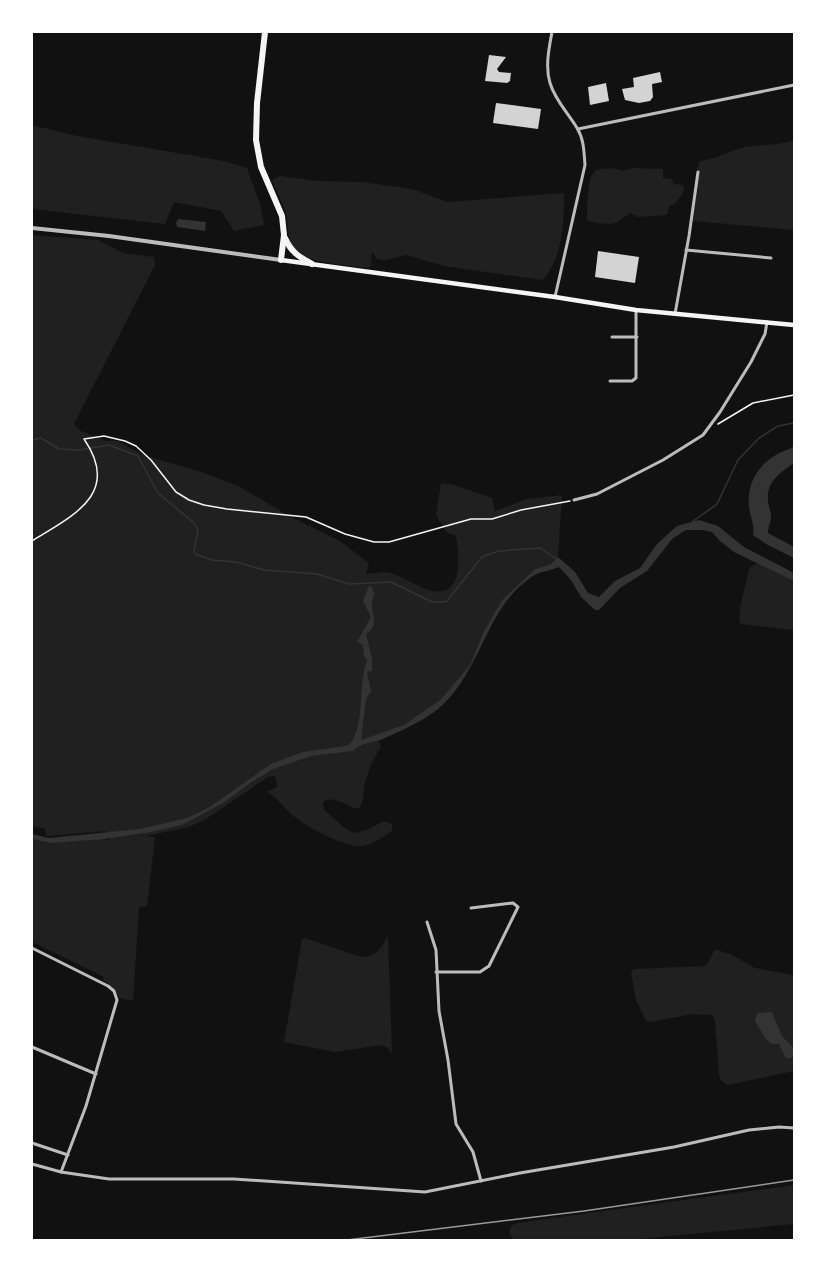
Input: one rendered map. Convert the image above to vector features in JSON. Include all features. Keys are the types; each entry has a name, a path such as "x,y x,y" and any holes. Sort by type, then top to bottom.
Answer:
{"highway":[{"path":"265,32 257,103 256,140 261,167 282,216 284,235 281,260"},
{"path":"284,235 289,248 312,264"}],"main road":[{"path":"281,260 636,310 795,325"}],"street":[{"path":"552,32 548,69 550,83 556,98 578,129 583,145 585,165 555,297"},
{"path":"578,129 795,85"},
{"path":"675,314 698,172"},
{"path":"32,228 281,260"},
{"path":"686,250 771,258"},
{"path":"609,381 632,381 636,378 636,310"},
{"path":"574,500 597,494 663,460 703,435 751,362 765,334 768,322"},
{"path":"612,337 636,337"},
{"path":"436,972 480,972 489,966 518,907 513,903 471,908"},
{"path":"427,922 436,950 439,1011 456,1124 473,1152 481,1181"},
{"path":"32,948 108,986 114,992 117,1000 96,1074 61,1172"},
{"path":"32,1047 96,1074"},
{"path":"32,1164 61,1172 122,1180 234,1179 425,1192 674,1147 749,1130 795,1128"},
{"path":"32,1143 68,1155"}],"path":[{"path":"713,426 753,403 795,395"},
{"path":"32,541 81,509 91,498 96,489 99,472 89,445 84,439 104,436 136,446 151,460 176,492 189,500 227,509 306,517 345,534 374,542 389,542 471,519 492,519 521,510 574,500"}],"shaded area":[{"path":"32,125 77,136 224,161 247,168 260,204 264,225 234,231 221,211 174,202 165,224 32,209"},
{"path":"794,140 794,230 693,221 696,196 695,177 700,161 746,147"},
{"path":"615,168 622,171 634,168 663,169 663,178 672,179 674,184 683,185 684,191 675,204 669,206 667,215 638,217 630,213 610,224 587,220 588,194 592,174 597,170"},
{"path":"280,176 391,186 415,190 447,202 564,193 561,239 555,260 543,280 443,266 407,255 385,260 377,259 372,252 371,266 368,268 339,265 307,257 293,247 288,234 285,210 272,180"},
{"path":"178,219 206,222 205,231 177,227"},
{"path":"32,235 98,240 123,253 154,257 155,265 74,424 81,431 106,441 118,441 143,455 201,472 238,486 291,517 340,541 369,563 366,574 390,573 433,591 443,591 455,581 458,563 456,536 446,532 436,515 441,483 492,498 495,511 527,499 562,495 558,557 551,564 535,569 502,600 484,631 470,665 440,700 408,723 377,736 381,747 368,774 360,807 356,809 335,800 323,802 324,810 354,833 367,830 384,821 392,824 392,831 371,844 363,846 346,844 325,835 297,819 267,792 277,787 275,776 268,777 206,819 189,827 146,836 155,837 147,906 139,907 133,1001 119,998 116,990 103,980 104,977 32,942 32,839 50,843 96,838 110,840 106,831 46,836 45,829 32,826"},
{"path":"794,444 794,463 780,474 769,488 768,500 771,517 768,533 794,547 794,558 753,535 749,496 754,477 759,469 773,456 792,448"},
{"path":"699,520 718,526 744,547 794,573 794,581 734,552 712,532 702,530 686,530 672,539 647,571 620,588 599,610 595,610 581,597 571,580 559,567 539,573 517,589 504,605 465,677 453,694 438,709 413,725 360,746 353,751 311,756 273,769 223,803 182,825 104,839 50,843 32,839 32,834 49,838 140,829 187,818 208,808 271,764 303,752 346,746 351,743 358,724 362,681 367,661 363,645 357,642 371,617 363,601 369,586 373,587 372,590 375,593 372,604 373,626 366,634 372,659 372,671 367,672 371,691 366,699 361,740 404,725 440,700 470,665 484,631 502,600 535,569 551,564 558,557 575,572 588,593 599,597 615,581 640,568 657,544 677,526"},
{"path":"758,563 794,581 794,630 740,624 741,604 749,568"},
{"path":"388,935 392,1054 382,1045 335,1052 284,1042 302,939 305,938 361,957 378,951"},
{"path":"715,949 732,955 755,968 794,975 794,1048 782,1036 772,1012 779,1044 792,1058 794,1054 794,1071 728,1085 722,1082 719,1075 713,1015 693,1014 646,1021 636,1000 631,972 634,969 706,966"},
{"path":"772,1012 782,1036 794,1048 792,1058 786,1058 779,1044 772,1044 766,1039 755,1021 757,1013"},
{"path":"794,1185 794,1224 630,1240 513,1240 509,1232 511,1226 517,1223"}],"building":[{"path":"489,55 506,57 497,69 499,72 511,73 510,81 507,83 485,81"},
{"path":"660,72 662,82 652,84 653,97 650,101 639,103 625,100 622,89 634,87 633,78"},
{"path":"606,83 609,101 590,105 588,87"},
{"path":"496,103 541,109 538,129 493,123"},
{"path":"598,251 639,257 635,283 595,277"}],"waterway":[{"path":"692,522 717,504 738,460 759,438 778,426 794,423"},
{"path":"32,440 41,438 59,449 79,450 109,445 138,456 158,493 194,523 198,530 195,554 212,560 236,562 264,570 317,574 349,584 391,582 432,602 446,602 482,557 499,551 541,548 556,559"}],"railway":[{"path":"347,1240 584,1211 794,1180"}]}
